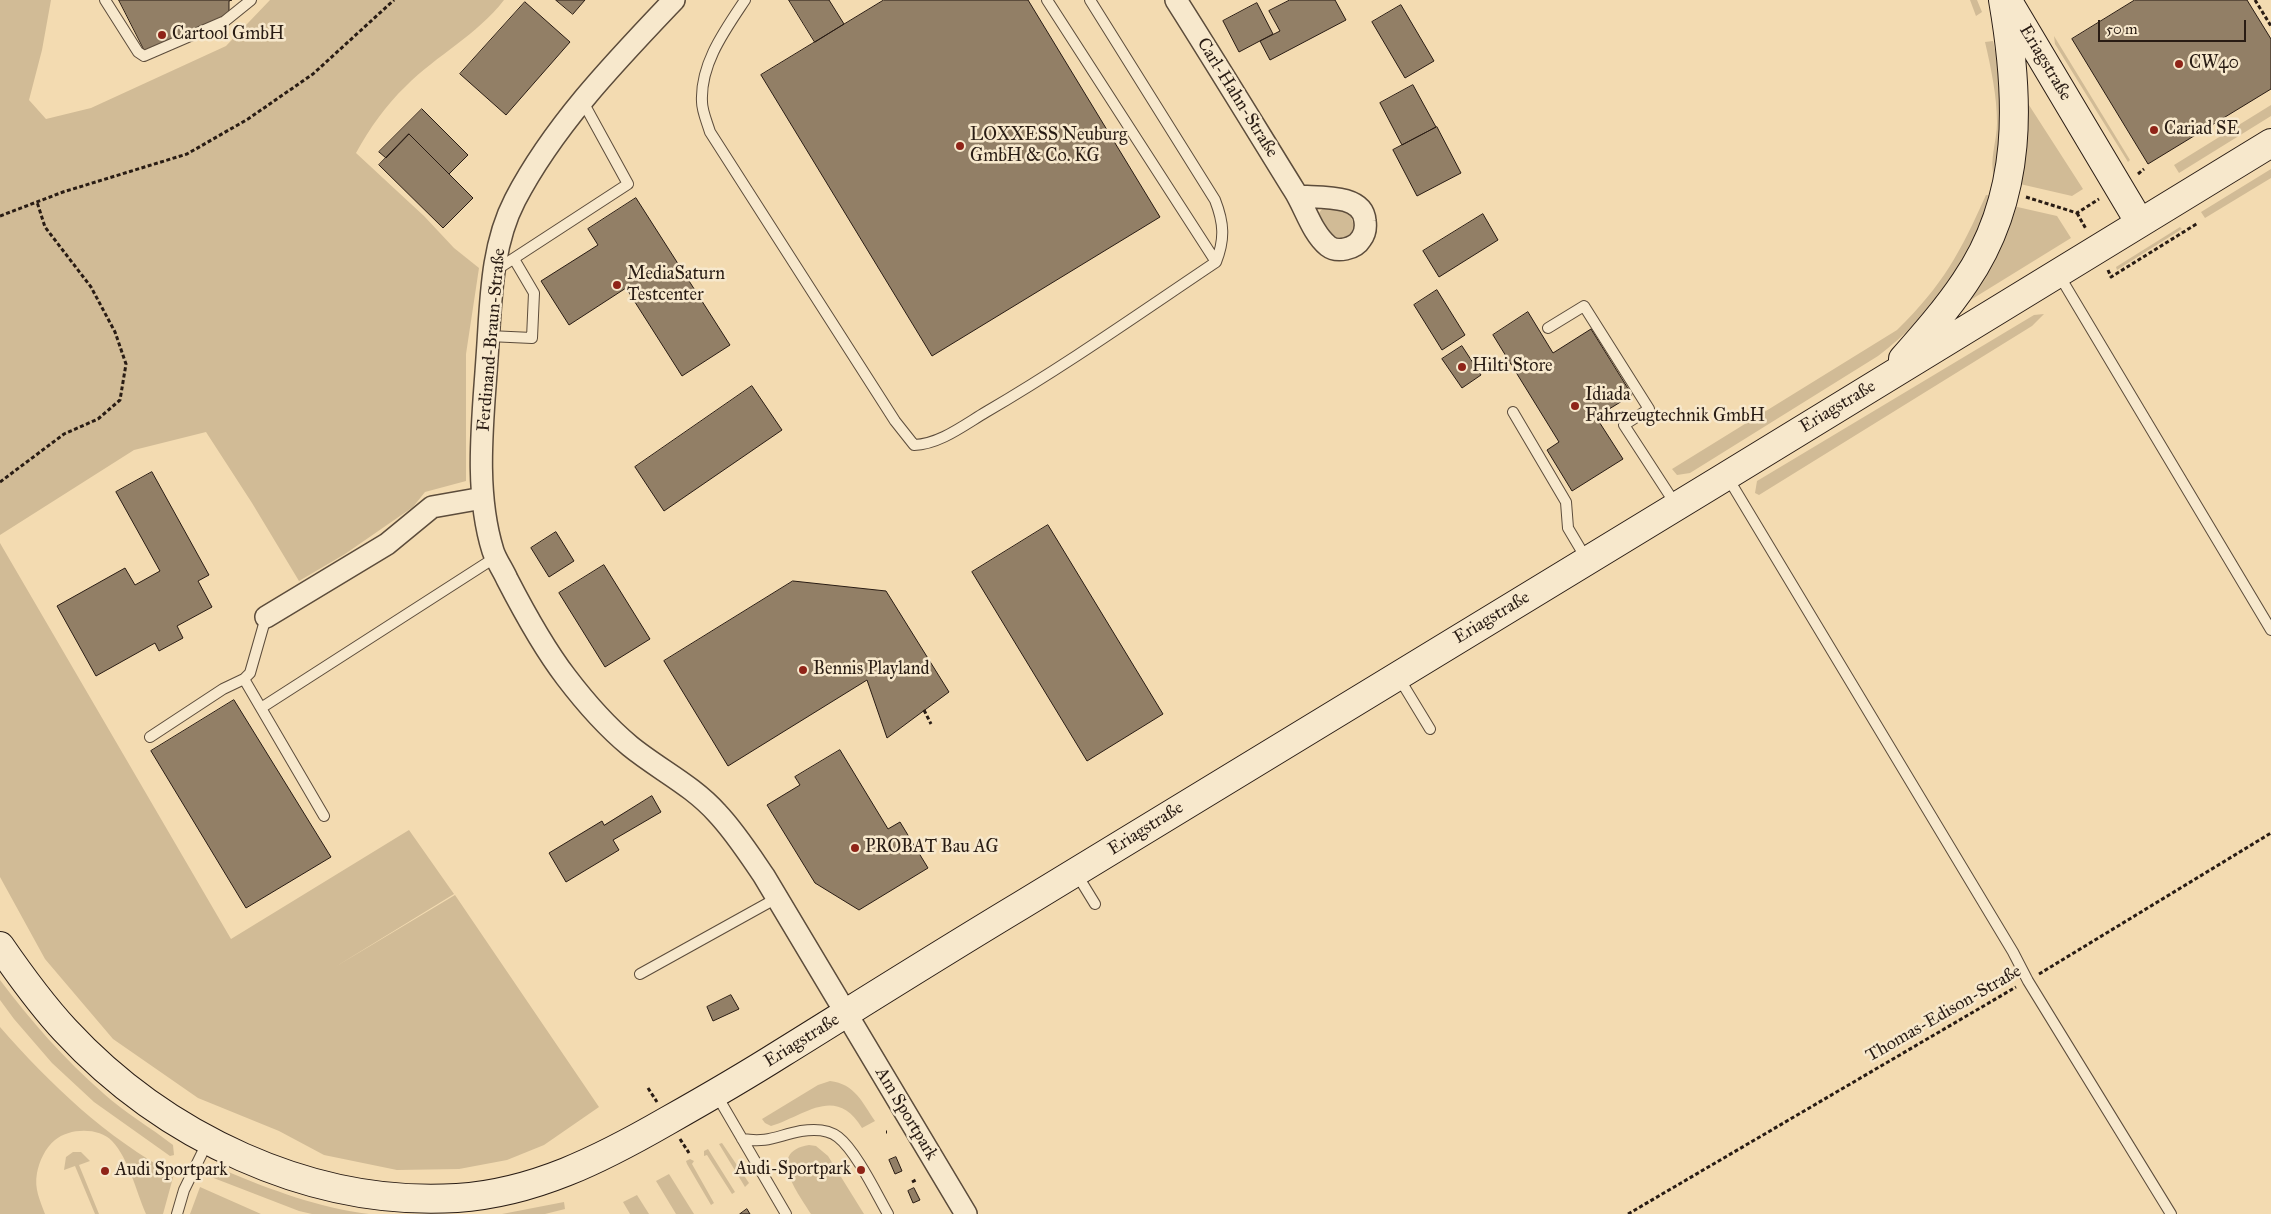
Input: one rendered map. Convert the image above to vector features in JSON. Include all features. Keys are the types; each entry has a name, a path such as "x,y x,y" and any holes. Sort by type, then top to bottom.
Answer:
{"street":[{"name":"Ferdinand-Braun-Straße","path":"674,0 583,102 541,153 514,202 499,242 494,272 484,409 483,498 496,557 527,616 564,674 589,706 630,746 680,780 716,812 739,839 777,898 846,1014"},
{"name":"Carl-Hahn-Straße","path":"1176,0 1298,196"},
{"path":"1885,378 1925,334 1966,282 1996,222 2006,191 2014,143 2016,101 2003,0"},
{"name":"Eriagstraße","path":"0,946 33,992 63,1028 93,1058 134,1093 209,1140 257,1163 313,1182 417,1202 460,1198 510,1190 544,1181 593,1162 716,1094 1726,474 2140,223 2008,0"},
{"path":"2140,223 2271,143"},
{"path":"266,617 387,544 432,506 483,498"},
{"name":"Am Sportpark","path":"846,1014 966,1214"}],"lane":[{"path":"104,0 138,52 144,56 225,21 251,0"},
{"path":"744,0 723,33 706,70 702,102 710,132 895,421 914,445 926,444 945,435 1046,377 1216,262 1222,247 1222,218 1215,200 1090,0"},
{"path":"1047,0 1216,262"},
{"path":"494,272 628,184 583,102"},
{"path":"489,336 532,338 534,293 514,259"},
{"path":"2058,274 2271,630"},
{"path":"1548,328 1584,306 1650,410 1624,425 1676,505"},
{"path":"1513,412 1566,502 1568,528 1587,560"},
{"path":"1726,474 2028,980 2171,1214"},
{"path":"261,708 496,557"},
{"path":"150,736 250,674 266,617"},
{"path":"1398,675 1430,729"},
{"path":"244,678 324,816"},
{"path":"1076,872 1095,904"},
{"path":"640,974 777,898"},
{"path":"716,1094 786,1214"},
{"path":"742,1139 770,1141 814,1130 825,1130 838,1136 848,1147 888,1214"},
{"path":"177,1214 184,1190 209,1140"}],"path":[{"path":"0,216 37,202 187,154 248,119 313,74 394,0"},
{"path":"2255,0 2271,26"},
{"path":"2006,191 2077,213 2144,169"},
{"path":"0,482 64,434 98,419 120,400 126,364 115,332 91,287 45,227 37,202"},
{"path":"2111,277 2198,223"},
{"path":"924,710 932,724"},
{"name":"Thomas-Edison-Straße","path":"1628,1214 2028,980 2271,833"}],"shaded area":[{"path":"0,0 51,0 42,50 29,100 46,119 91,108 226,46 270,0 504,0 482,24 418,75 391,101 356,153 424,216 454,248 479,268 466,354 466,481 425,492 413,507 345,554 299,581 206,432 134,450 0,535"},
{"path":"1970,0 1977,0 1982,12 1976,16"},
{"path":"2054,36 2130,160 2128,162 2055,44"},
{"path":"1993,41 2004,92 1997,177 1994,177 1992,164 1997,130 1996,103 1985,42"},
{"path":"2027,102 2083,189 2072,196 2020,184 2027,140"},
{"path":"2271,105 2271,116 2179,173 2174,165"},
{"path":"2271,169 2271,178 2205,218 2201,212"},
{"path":"1986,195 1994,196 1985,220 1962,264 1933,304 1898,340 1878,356 1690,473 1677,475 1672,469 1897,330 1939,283 1959,251"},
{"path":"2013,206 2057,216 2071,238 1964,304"},
{"path":"1322,209 1339,209 1350,214 1354,226 1351,234 1340,239 1331,235 1319,213"},
{"path":"2180,227 2182,229 2117,270 2116,267"},
{"path":"2044,314 2032,326 1759,495 1755,493 1757,481 2034,315"},
{"path":"0,543 231,939 409,830 454,894 335,967 455,895 599,1107 544,1145 507,1160 459,1169 397,1170 324,1155 279,1131 198,1098 113,1039 45,959 0,877"},
{"path":"0,980 61,1053 111,1100 173,1145 174,1155 170,1156 94,1102 52,1063 0,1000"},
{"path":"0,1027 59,1089 102,1127 149,1160 174,1174 163,1214 146,1214 128,1166 112,1141 100,1133 76,1131 55,1140 43,1155 38,1169 36,1184 45,1214 0,1214"},
{"path":"830,1081 839,1083 852,1090 875,1121 862,1128 852,1115 841,1108 830,1105 807,1111 771,1126 762,1119 818,1085"},
{"path":"722,1143 749,1183 745,1187 719,1144"},
{"path":"809,1145 816,1146 828,1156 864,1214 811,1214 793,1185 787,1165 789,1156 796,1149"},
{"path":"708,1149 735,1192 732,1194 707,1155 704,1156 704,1151"},
{"path":"73,1152 81,1152 90,1161 79,1165 99,1214 95,1214 75,1166 64,1170 66,1157"},
{"path":"690,1159 694,1161 692,1164 714,1203 711,1205 687,1164 686,1161"},
{"path":"226,1171 296,1197 332,1207 369,1214 312,1214 299,1211 211,1177 212,1174"},
{"path":"669,1174 694,1214 676,1214 656,1181"},
{"path":"200,1187 261,1214 190,1214"},
{"path":"637,1195 649,1214 630,1214 623,1202"},
{"path":"564,1202 565,1209 545,1214 502,1214"}],"building":[{"name":"Cartool GmbH","path":"119,0 232,0 229,1 229,16 146,53"},
{"path":"556,0 585,0 573,14"},
{"path":"789,0 829,0 844,24 815,42"},
{"name":"LOXXESS Neuburg GmbH & Co. KG","path":"884,0 1028,0 1160,217 932,356 761,75"},
{"path":"1290,0 1335,0 1346,20 1270,60 1260,41 1280,31 1269,11"},
{"name":"CW40","path":"2135,0 2247,0 2271,39 2271,89 2148,164 2072,39"},
{"path":"525,2 570,42 506,115 460,74"},
{"path":"1257,3 1273,34 1239,52 1223,21"},
{"path":"1401,5 1434,61 1405,78 1372,22"},
{"path":"1413,85 1436,127 1402,145 1380,103"},
{"path":"422,109 468,155 449,174 409,134 386,158 379,152"},
{"path":"1437,127 1461,173 1417,196 1393,150"},
{"path":"409,134 473,198 443,228 379,165"},
{"name":"MediaSaturn Testcenter","path":"636,198 730,345 682,376 626,288 569,325 541,281 598,245 588,229"},
{"path":"1483,214 1498,240 1439,277 1423,251"},
{"path":"1437,290 1465,335 1442,350 1414,305"},
{"name":"Idiada Fahrzeugtechnik GmbH","path":"1528,312 1553,353 1591,329 1632,395 1596,417 1623,459 1572,491 1547,450 1559,442 1493,335"},
{"name":"Hilti Store","path":"1462,346 1481,375 1462,388 1442,359"},
{"path":"752,386 782,430 664,511 635,467"},
{"path":"152,472 209,575 198,581 212,607 177,626 183,638 159,651 155,643 96,676 57,606 125,568 135,585 160,571 116,492"},
{"path":"1048,525 1163,714 1087,761 972,572"},
{"path":"556,532 574,561 549,577 531,548"},
{"path":"604,565 650,639 605,667 559,593"},
{"name":"Bennis Playland","path":"793,581 886,591 949,692 887,738 867,680 728,766 664,661"},
{"path":"234,700 331,857 246,908 151,751"},
{"name":"PROBAT Bau AG","path":"840,750 888,829 900,822 928,868 859,910 815,883 767,805 800,785 795,777"},
{"path":"652,796 661,812 613,840 619,850 566,882 549,853 602,821 604,825"},
{"path":"731,995 739,1009 713,1021 707,1007"},
{"path":"896,1157 902,1171 895,1174 889,1160"},
{"path":"914,1188 920,1200 913,1203 908,1191"},
{"path":"747,1209 750,1214 740,1214"}],"place":[{"name":"Cartool GmbH","path":"162,35"},
{"name":"CW40","path":"2179,64"},
{"name":"Cariad SE","path":"2154,130"},
{"name":"LOXXESS Neuburg GmbH & Co. KG","path":"960,146"},
{"name":"MediaSaturn Testcenter","path":"617,285"},
{"name":"Hilti Store","path":"1462,367"},
{"name":"Idiada Fahrzeugtechnik GmbH","path":"1575,406"},
{"name":"Bennis Playland","path":"803,670"},
{"name":"PROBAT Bau AG","path":"855,848"},
{"name":"Audi-Sportpark","path":"861,1170"},
{"name":"Audi Sportpark","path":"105,1171"}]}
